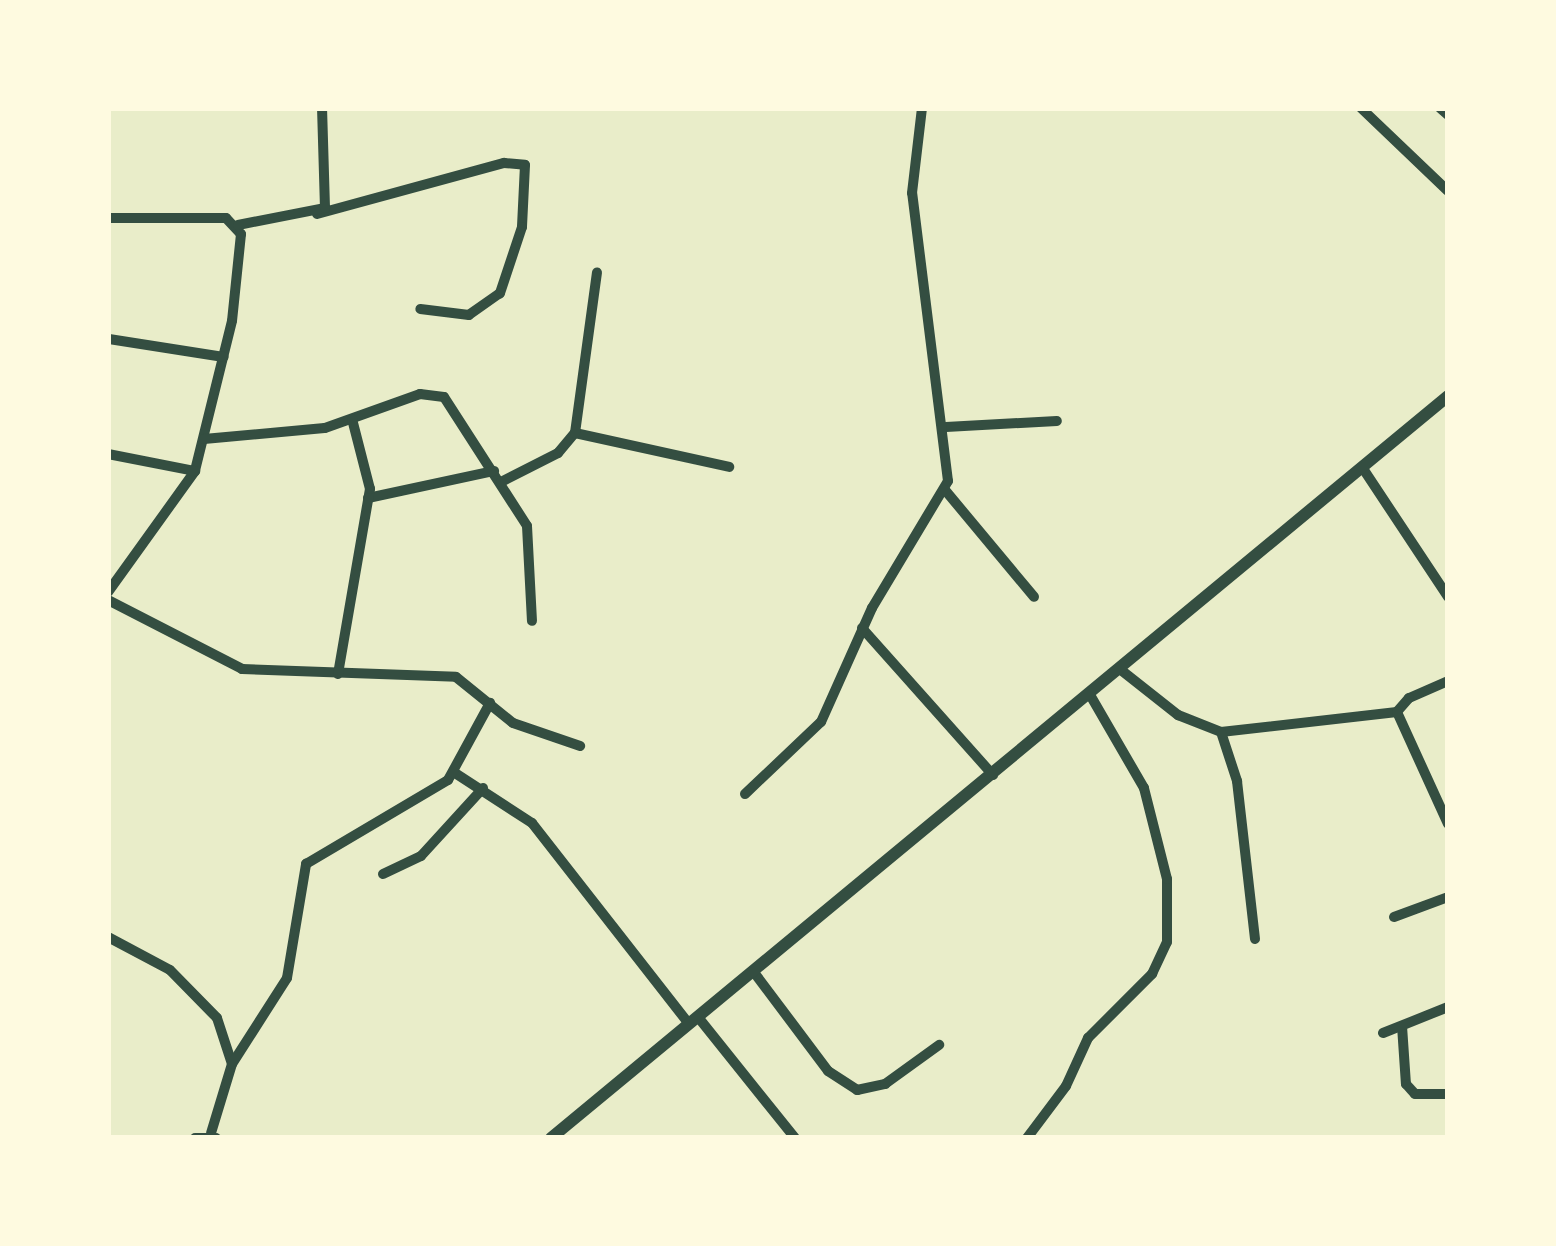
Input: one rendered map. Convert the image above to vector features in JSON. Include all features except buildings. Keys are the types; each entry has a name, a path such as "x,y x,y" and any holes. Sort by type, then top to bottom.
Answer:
{"street":[{"path":"317,214 328,199 322,108"},
{"path":"746,794 821,722 862,628 945,490 946,427 912,193 922,108"},
{"path":"1361,108 1448,191"},
{"path":"1440,108 1448,115"},
{"path":"108,218 226,218 238,225 317,214 504,163 525,165 522,227 500,293 469,315 420,309"},
{"path":"238,225 238,282 195,471 108,596 242,669 456,677 522,728 580,746"},
{"path":"368,498 498,477 558,453 575,433 597,273"},
{"path":"109,339 224,357"},
{"path":"204,440 325,428 434,393 453,407 530,535 532,621"},
{"path":"551,1138 1448,397"},
{"path":"338,674 368,498 352,418"},
{"path":"946,427 1057,422"},
{"path":"575,433 729,467"},
{"path":"108,454 195,471"},
{"path":"1362,467 1448,597"},
{"path":"945,490 1034,597"},
{"path":"862,628 993,775"},
{"path":"1120,670 1178,715 1221,732 1283,731 1397,712 1409,698 1448,681"},
{"path":"1027,1138 1066,1086 1088,1038 1152,974 1167,942 1167,879 1144,788 1090,695"},
{"path":"195,1138 214,1135 232,1064 287,978 302,877 312,855 454,773 490,703"},
{"path":"1397,712 1448,824"},
{"path":"1221,732 1237,781 1255,939"},
{"path":"454,773 532,824 795,1138"},
{"path":"383,874 421,856 483,788"},
{"path":"1394,917 1448,897"},
{"path":"108,937 185,984 217,1018 232,1064"},
{"path":"753,971 841,1084 872,1090 939,1045"},
{"path":"1383,1034 1448,1007"},
{"path":"1402,1026 1406,1084 1428,1097 1448,1094"}]}
